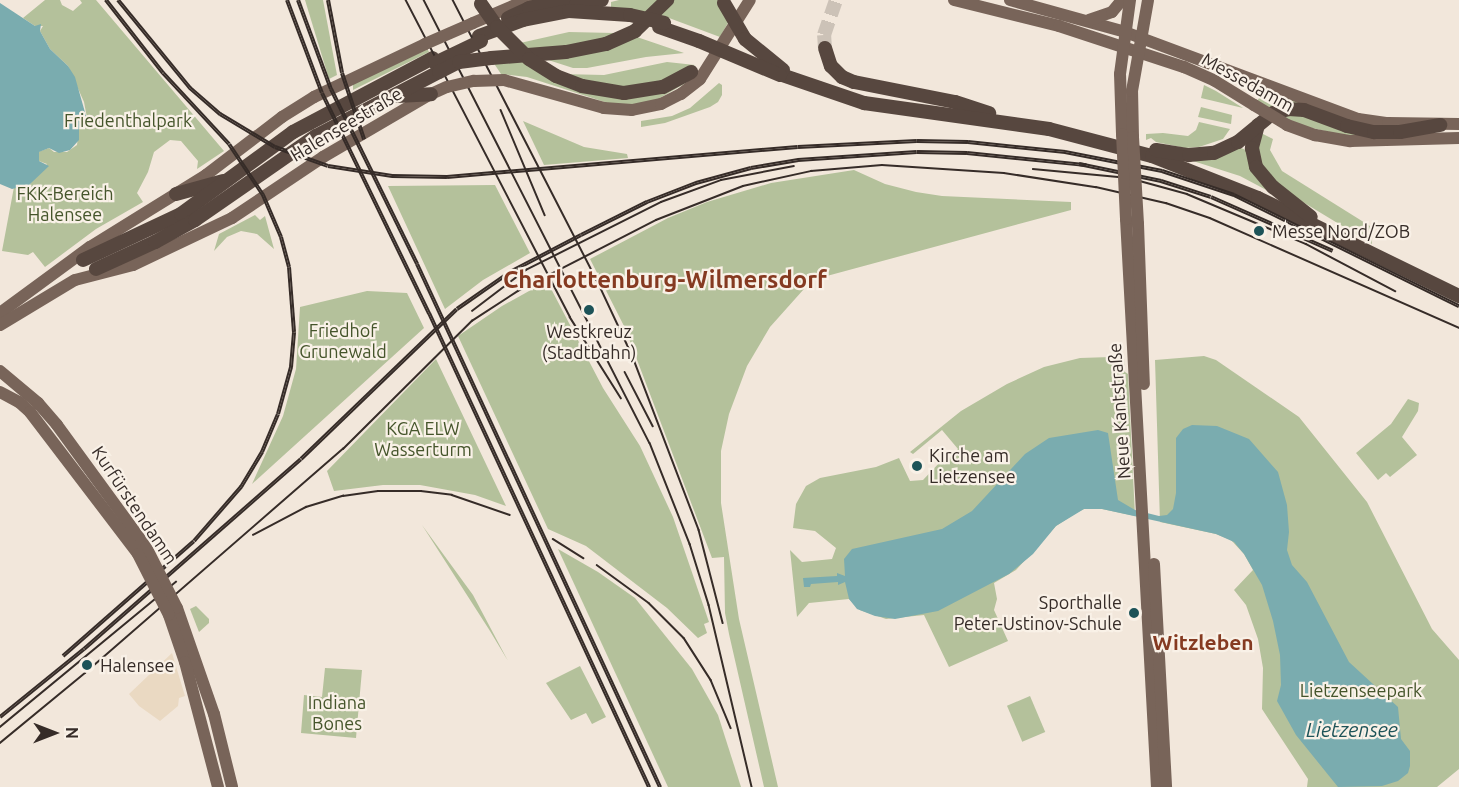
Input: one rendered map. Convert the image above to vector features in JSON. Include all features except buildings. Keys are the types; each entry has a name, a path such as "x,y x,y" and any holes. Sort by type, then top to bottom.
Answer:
{"highway":[{"path":"364,111 398,83 482,37 533,3 563,0"},
{"path":"533,3 602,0"},
{"path":"83,260 167,223 196,205 293,132 436,64 594,48 635,31 667,0"},
{"path":"480,2 497,27 529,59 556,76 597,89 630,92 663,87 691,72"},
{"path":"724,2 746,39 783,73 863,95 1062,126 1145,148 1189,155 1214,153 1238,142 1274,113 1296,109 1355,129 1400,132 1424,139"},
{"path":"482,37 524,20 569,11 628,17 662,25 864,103 1049,129 1152,156 1258,198 1459,296"},
{"path":"825,48 831,66 842,77 854,82 955,102 989,113"},
{"path":"96,269 155,242 195,220 277,161 392,96 436,64"},
{"path":"392,96 430,94"},
{"path":"1259,123 1252,148 1256,167 1273,188 1317,221"},
{"path":"1400,132 1440,125"},
{"path":"1145,148 1247,187 1459,289"},
{"path":"176,194 231,179"}],"main road":[{"name":"Halenseestraße","path":"0,325 75,280 133,265 226,221 323,157 430,94 447,87 474,81 504,80 538,87 592,106 632,110 661,104 681,94 700,79 750,0"},
{"name":"Messedamm","path":"954,0 1059,26 1195,71 1287,125 1338,140 1371,142 1459,138"},
{"name":"Messedamm","path":"1010,0 1089,20 1125,32 1358,119 1440,125 1459,124"},
{"path":"1089,20 1112,12 1122,0"},
{"name":"Neue Kantstraße","path":"1130,0 1120,75 1128,136 1148,518 1166,787"},
{"name":"Neue Kantstraße","path":"1128,136 1132,91 1148,0"},
{"name":"Halenseestraße","path":"0,313 90,247 176,194 314,97 473,23 533,3"},
{"name":"Halenseestraße","path":"691,72 717,53"},
{"name":"Kurfürstendamm","path":"0,371 38,403 57,425 142,550 173,612 214,714 232,787"},
{"name":"Kurfürstendamm","path":"0,392 11,396 30,412 142,550"},
{"name":"Neue Kantstraße","path":"1148,518 1157,787"},
{"name":"Kurfürstendamm","path":"173,612 218,787"}],"green space":[{"name":"Friedenthalpark","path":"45,0 60,0 62,5 73,11 82,3 80,0 96,0 224,151 197,169 198,161 181,141 170,140 154,152 148,172 137,193 143,202 96,229 45,267 33,252 28,255 2,251 14,187 29,185 47,164 39,161 38,152 49,148 54,152 67,152 77,145 79,128 88,123 84,102 68,66 50,49 40,31 43,26 35,26 23,18"},
{"path":"305,0 323,0 337,75 329,79"},
{"path":"663,0 652,13 611,7 611,2"},
{"path":"672,0 719,0 729,21 720,37 661,15"},
{"path":"569,32 614,33 608,42 531,51 520,43"},
{"path":"634,36 684,53 646,57 587,68 573,68 542,58"},
{"path":"427,48 429,52 353,90 353,82"},
{"path":"522,59 588,91 686,80 686,83 658,99 635,105 614,105 527,77 501,74 493,62"},
{"path":"667,62 695,65 676,78 617,89 561,74 604,75"},
{"path":"719,83 722,85 722,95 718,102 710,107 665,123 641,127 641,121 672,116 690,108"},
{"path":"1204,85 1216,91 1243,108 1201,98"},
{"path":"1265,90 1305,104 1284,103 1268,109 1257,101"},
{"path":"1201,107 1232,115 1231,124 1198,117"},
{"path":"1296,113 1371,136 1351,137 1303,126 1280,115"},
{"path":"523,121 584,147 627,154 628,158 544,165"},
{"path":"1199,122 1230,129 1223,139 1199,147 1185,148 1156,142 1151,138 1146,140 1146,134 1163,133 1188,136 1196,130"},
{"path":"1259,132 1273,139 1270,150 1282,171 1370,226 1372,244 1288,193 1267,176 1258,161"},
{"path":"1239,147 1248,151 1283,199 1240,176 1193,161"},
{"path":"854,170 885,184 916,192 942,196 1071,202 1071,210 812,280 770,327 747,366 729,414 721,451 721,503 739,619 778,787 764,787 725,613 724,557 712,558 625,328 590,259 668,218 707,202 771,183"},
{"path":"495,185 530,253 483,280 445,309 388,186"},
{"path":"255,215 260,220 265,216 274,249 257,234 241,231 227,237 214,251 219,234"},
{"path":"547,281 603,388 640,446 673,517 709,622 704,624 707,633 698,638 667,608 586,546 548,529 458,336 502,306"},
{"name":"Friedhof Grunewald","path":"367,291 407,293 424,328 252,484 283,416 296,369 300,307"},
{"name":"Lietzenseepark","path":"1204,356 1216,360 1299,417 1367,502 1432,629 1459,660 1459,769 1437,787 1307,787 1308,779 1262,709 1263,668 1258,639 1246,605 1234,590 1253,570 1244,554 1231,540 1216,534 1160,522 1155,360"},
{"path":"1080,358 1124,358 1125,372 1128,374 1135,516 1102,509 1084,509 1056,526 1016,570 994,583 997,599 994,610 1008,641 949,667 924,615 886,619 860,610 849,599 809,603 797,617 790,550 802,562 832,559 836,548 815,531 793,528 796,504 806,486 820,478 876,467 899,458 910,481 923,480 941,461 945,462 958,449 942,430 913,454 910,452 961,411 1007,384 1044,367"},
{"name":"KGA ELW Wasserturm","path":"436,359 506,506 475,495 420,485 383,485 334,491 327,471"},
{"path":"1408,399 1419,403 1418,411 1402,437 1417,455 1390,477 1386,473 1378,480 1356,453 1391,424"},
{"path":"422,525 473,595 508,661 490,631"},
{"path":"558,549 598,572 635,598 692,669 718,715 741,787 668,787"},
{"path":"196,606 209,619 209,623 199,632 190,609"},
{"path":"580,666 606,717 592,724 586,713 571,720 546,683"},
{"name":"Indiana Bones","path":"325,668 362,670 356,738 301,733 304,695 322,697"},
{"path":"1030,696 1045,732 1022,742 1007,706"}],"shaded area":[{"path":"172,653 185,696 179,698 178,706 160,721 139,706 129,694"}],"water":[{"path":"0,3 35,26 41,24 40,31 50,49 68,66 75,77 88,123 79,128 79,140 70,150 59,153 49,148 39,152 39,161 49,166 29,185 12,189 0,184"},
{"name":"Lietzensee","path":"1192,425 1217,426 1249,439 1278,472 1287,505 1289,532 1287,550 1292,565 1307,582 1349,662 1398,707 1401,739 1410,751 1410,766 1408,773 1398,781 1382,786 1338,787 1296,735 1277,701 1281,685 1280,655 1262,585 1244,554 1234,542 1216,534 1102,509 1084,509 1056,526 1033,554 1009,574 938,611 895,619 875,616 857,609 849,599 845,582 838,585 838,582 811,584 810,587 804,587 803,578 837,576 837,573 845,576 844,559 852,549 942,529 972,511 1025,454 1049,438 1098,430 1108,433 1118,500 1135,510 1159,516 1167,515 1173,509 1176,493 1176,438 1183,429"}],"tunnel":[{"path":"825,48 824,35 836,0"}],"tram line":[{"path":"406,0 570,317 621,398"},
{"path":"424,0 650,443 690,544 709,605 752,787"},
{"path":"453,0 597,280 633,357 699,530 723,623"},
{"path":"501,110 545,215"},
{"path":"0,743 85,673 343,449 472,321 518,291 656,220 743,186 811,171 882,165 1004,173 1096,187 1166,203 1210,218 1459,328"},
{"path":"472,311 526,270 661,202 721,180 794,166"},
{"path":"1033,169 1129,178 1187,194 1306,244 1395,291"},
{"path":"625,372 653,426"},
{"path":"253,535 306,507 343,496 378,491 421,491 452,495 510,515"},
{"path":"553,539 584,558"},
{"path":"597,565 649,603 684,638 711,680 731,728"},
{"path":"0,727 176,582"}],"railway":[{"path":"63,656 194,541 241,487 262,452 278,414 291,367 294,332 289,267 281,237 263,195 229,144 163,73 106,0"},
{"path":"118,0 190,88 220,114 275,147 328,166 392,176 447,177 798,147 917,141 968,142 1065,152 1162,171 1234,195 1459,306"},
{"path":"287,0 322,93 429,313 649,787"},
{"path":"298,0 331,89 417,264 660,787"},
{"path":"328,0 342,73 364,139"},
{"path":"0,717 84,649 301,459 457,309 510,272 581,235 647,202 696,183 751,168 798,160 917,152 967,153 1086,165"},
{"path":"1079,164 1161,181 1211,197 1333,251"}],"place":[{"name":"Messe Nord/ZOB","path":"1259,231"},
{"name":"Westkreuz (Stadtbahn)","path":"589,310"},
{"name":"Kirche am Lietzensee","path":"917,466"},
{"name":"Sporthalle Peter-Ustinov-Schule","path":"1134,613"},
{"name":"Halensee","path":"87,665"}],"district":[{"name":"Charlottenburg-Wilmersdorf","path":"665,280"},
{"name":"Witzleben","path":"1203,642"}],"park label":[{"name":"FKK-Bereich Halensee","path":"65,204"}]}
